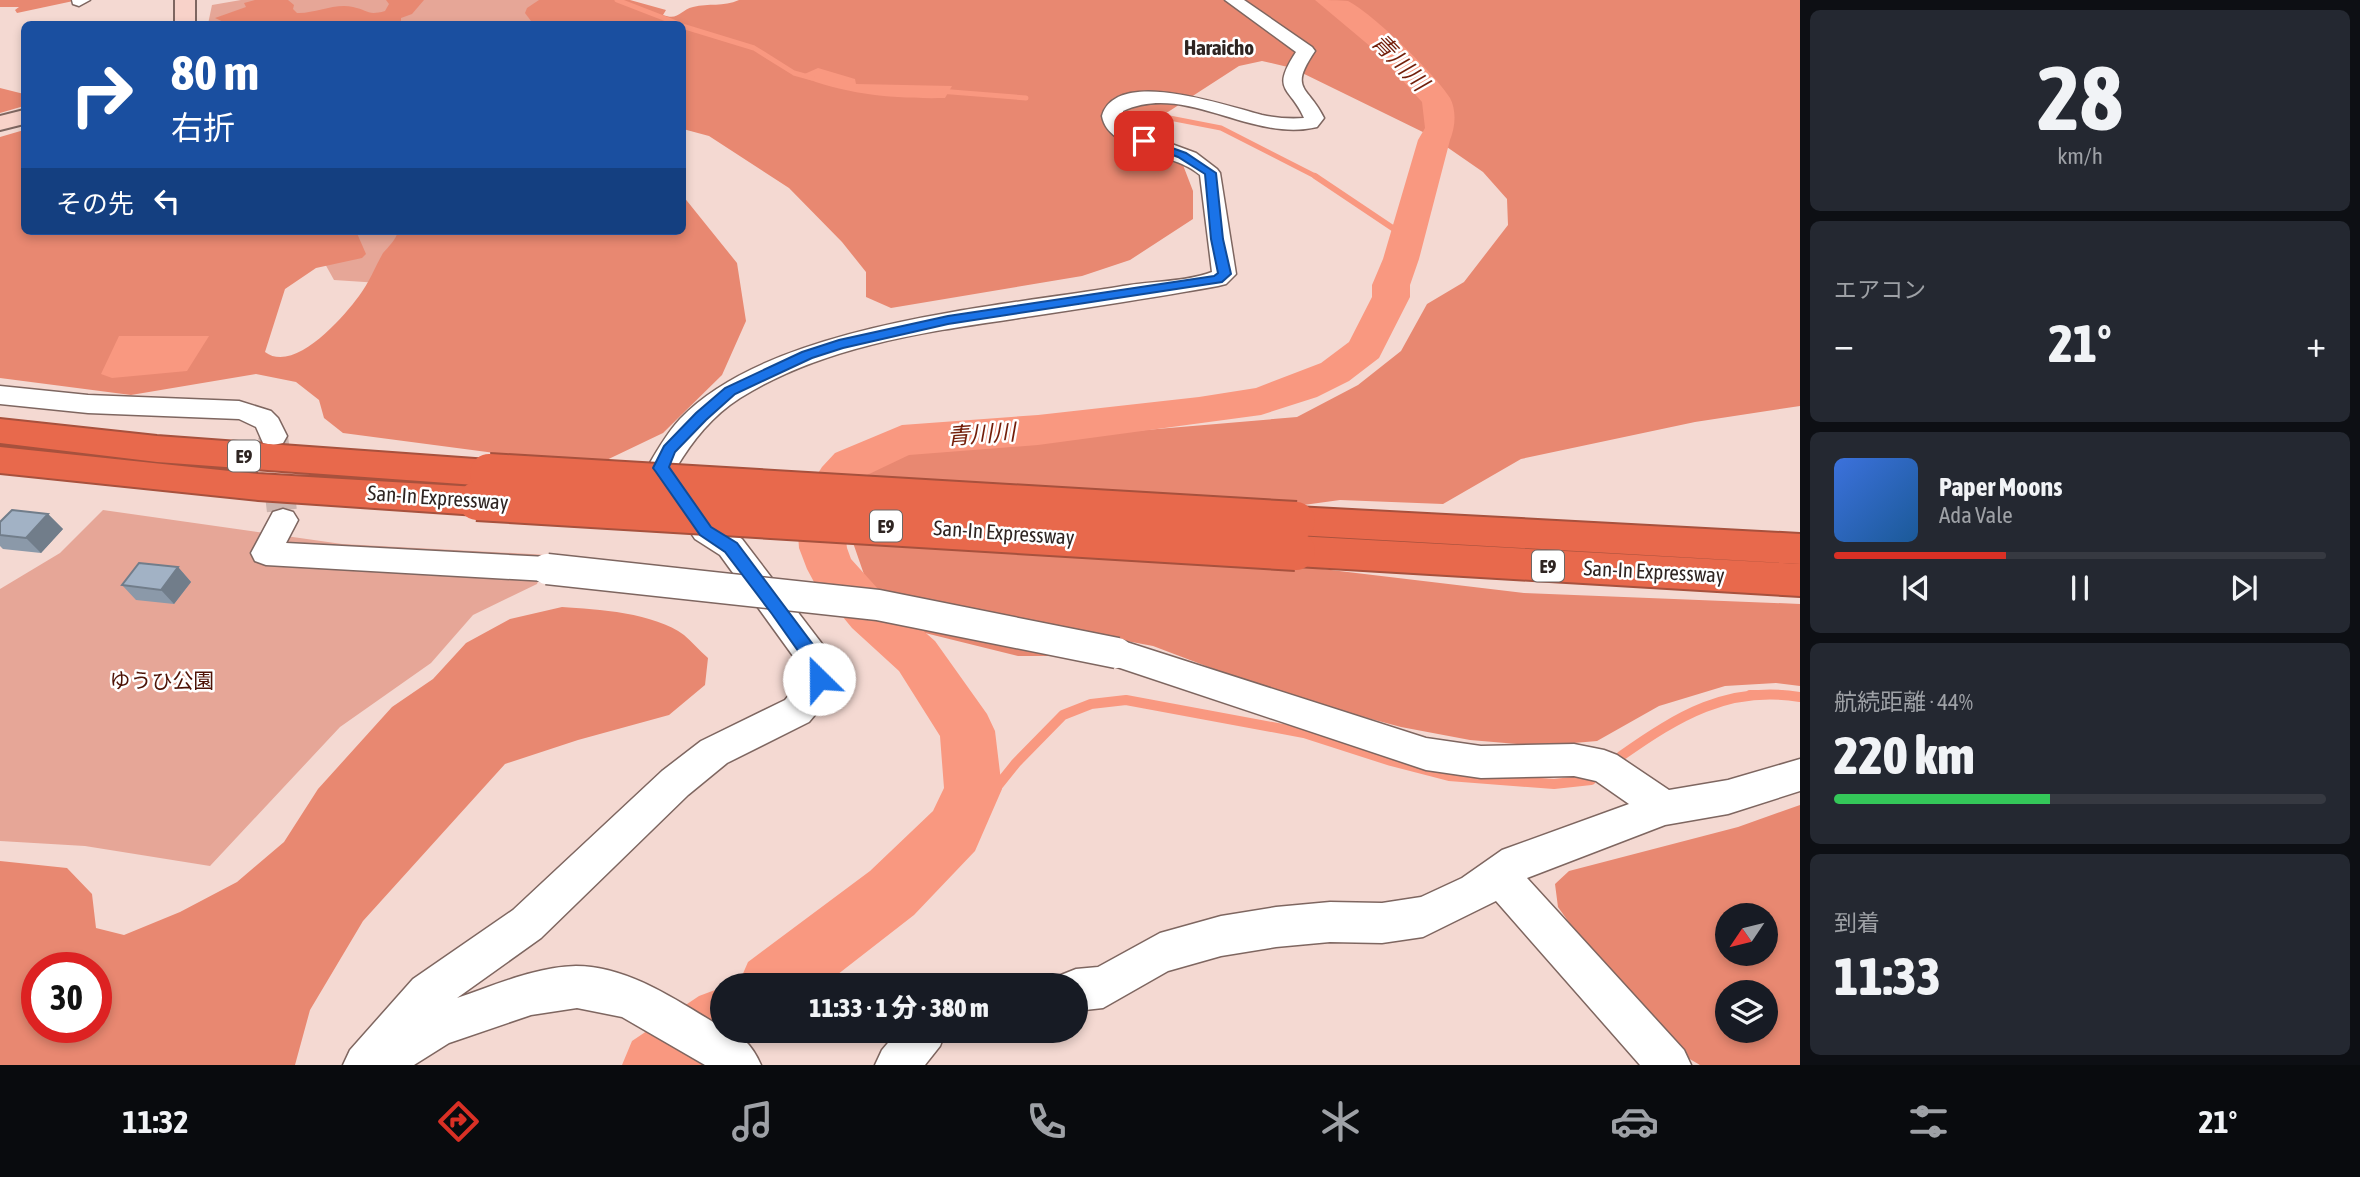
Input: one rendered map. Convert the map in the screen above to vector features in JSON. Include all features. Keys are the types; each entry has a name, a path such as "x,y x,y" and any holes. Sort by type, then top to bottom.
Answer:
{"highway":[{"name":"San-In Expressway","path":"0,431 471,491"},
{"name":"San-In Expressway","path":"0,460 245,486 471,491 1296,536 1800,580"},
{"path":"0,483 192,495 471,491"},
{"path":"1466,529 1707,527 1800,531"},
{"name":"San-In Expressway","path":"1296,536 1466,529 1800,549"}],"street":[{"path":"185,0 185,21"},
{"path":"365,1065 428,994 527,923 675,783 714,752 797,710 812,694 819,679 817,663 731,547 706,531 661,468 669,450 701,416 730,391 807,355 839,344 948,320 1196,283 1217,279 1224,274 1217,239 1210,173 1182,155 1126,134 1115,126 1111,118 1116,106 1145,96 1212,107 1289,126 1310,123 1314,118 1312,112 1298,97 1292,84 1294,66 1306,51 1283,32 1233,0"},
{"path":"0,123 21,118"},
{"path":"0,395 88,404 239,410 258,414 270,423 273,436"},
{"path":"284,520 266,553 547,569 878,605 1117,653 1426,754 1482,762 1574,760 1604,766 1665,808"},
{"path":"1088,988 1103,987 1160,953 1221,936 1303,924 1382,923 1423,917 1468,897 1516,863 1665,808 1728,797 1800,775"},
{"path":"1499,876 1670,1065"},
{"path":"373,1065 438,1026 531,994 577,987 629,997 733,1060"},
{"path":"897,1065 915,1043"}],"green space":[{"path":"241,0 553,0 550,21 209,21 212,5"},
{"path":"259,235 418,235 380,283 334,280 324,262"},
{"name":"ゆうひ公園","path":"103,510 342,544 548,555 537,584 473,615 431,663 340,727 210,866 85,846 0,841 0,589 60,553"}],"shaded area":[{"path":"0,0 78,0 17,13 15,10 19,7 0,7"},
{"path":"255,0 288,0 297,13 346,6 375,13 385,11 389,4 386,0 424,0 412,14 401,18 401,21 222,21 215,18 246,7 244,3"},
{"path":"539,0 630,0 666,10 663,15 673,17 689,8 739,0 1800,0 1800,406 1695,422 1521,459 1443,504 1340,500 1289,507 1282,557 1314,568 1524,593 1800,604 1800,686 1776,683 1725,686 1659,706 1597,741 1540,746 1470,740 1401,727 1285,696 1153,646 1100,636 1061,656 1018,656 921,632 868,586 841,508 851,482 903,448 956,446 1297,417 1358,385 1401,351 1427,304 1464,282 1508,225 1507,199 1483,172 1431,136 1292,68 1262,61 1239,66 1154,121 1134,130 1134,145 1183,165 1193,191 1193,219 1130,260 1082,276 891,308 866,297 866,272 842,242 789,188 709,136 686,130 686,21 531,21 525,13 527,8"},
{"path":"818,68 855,79 856,84 952,86 945,98 908,98 853,92 800,76"},
{"path":"0,88 21,93 21,107 0,113"},
{"path":"21,131 21,235 358,235 366,254 362,258 316,268 285,289 265,352 277,357 290,356 303,350 341,318 363,291 383,253 396,235 686,235 686,200 737,263 746,321 722,375 663,433 594,466 343,433 324,418 319,400 296,382 256,374 131,395 0,378 0,137"},
{"path":"119,336 209,336 187,371 112,378 101,374"},
{"path":"562,607 625,614 658,622 684,635 708,658 705,685 669,715 505,764 363,921 310,1010 295,1065 0,1065 0,861 67,868 92,894 96,928 124,935 180,912 237,882 284,842 318,789 392,707 433,679 466,643 510,619"},
{"path":"1800,805 1800,1065 1700,1065 1681,1054 1598,963 1558,907 1555,884 1569,871 1738,827"}],"building":[{"path":"12,510 48,514 26,538 0,535 0,522"},
{"path":"139,563 178,567 161,590 122,585"}],"waterway":[{"path":"617,0 671,21"},
{"name":"青川川","path":"787,973 892,893 954,831 973,789 967,731 917,656 870,614 831,569 823,548 819,508 838,478 851,464 902,440 1038,430 1261,401 1335,372 1365,349 1391,297 1391,285 1401,259 1434,140 1440,128 1437,101 1425,87 1373,33 1328,0"},
{"path":"686,27 754,48 794,73 812,78"},
{"path":"939,91 1026,98"},
{"path":"1149,114 1221,128 1317,177"},
{"path":"1315,176 1406,237"},
{"path":"1750,694 1774,694"},
{"path":"1621,756 1663,728 1705,707 1727,700 1774,694"},
{"path":"1774,694 1781,694"},
{"path":"1774,694 1800,697"},
{"path":"954,831 975,814 1016,763 1063,715 1091,704 1126,700 1304,733 1391,761 1449,776 1554,784 1591,780"},
{"name":"青川川","path":"656,1065 710,1029"}],"tunnel":[{"path":"273,436 283,520"}],"district":[{"name":"Haraicho","path":"1219,48"}],"route":[{"path":"819,679 817,663 803,642 731,547 706,531 661,468 669,450 701,416 730,391 807,355 839,344 948,320 1217,279 1224,274 1217,239 1210,173 1207,168 1182,155 1144,141"}]}
